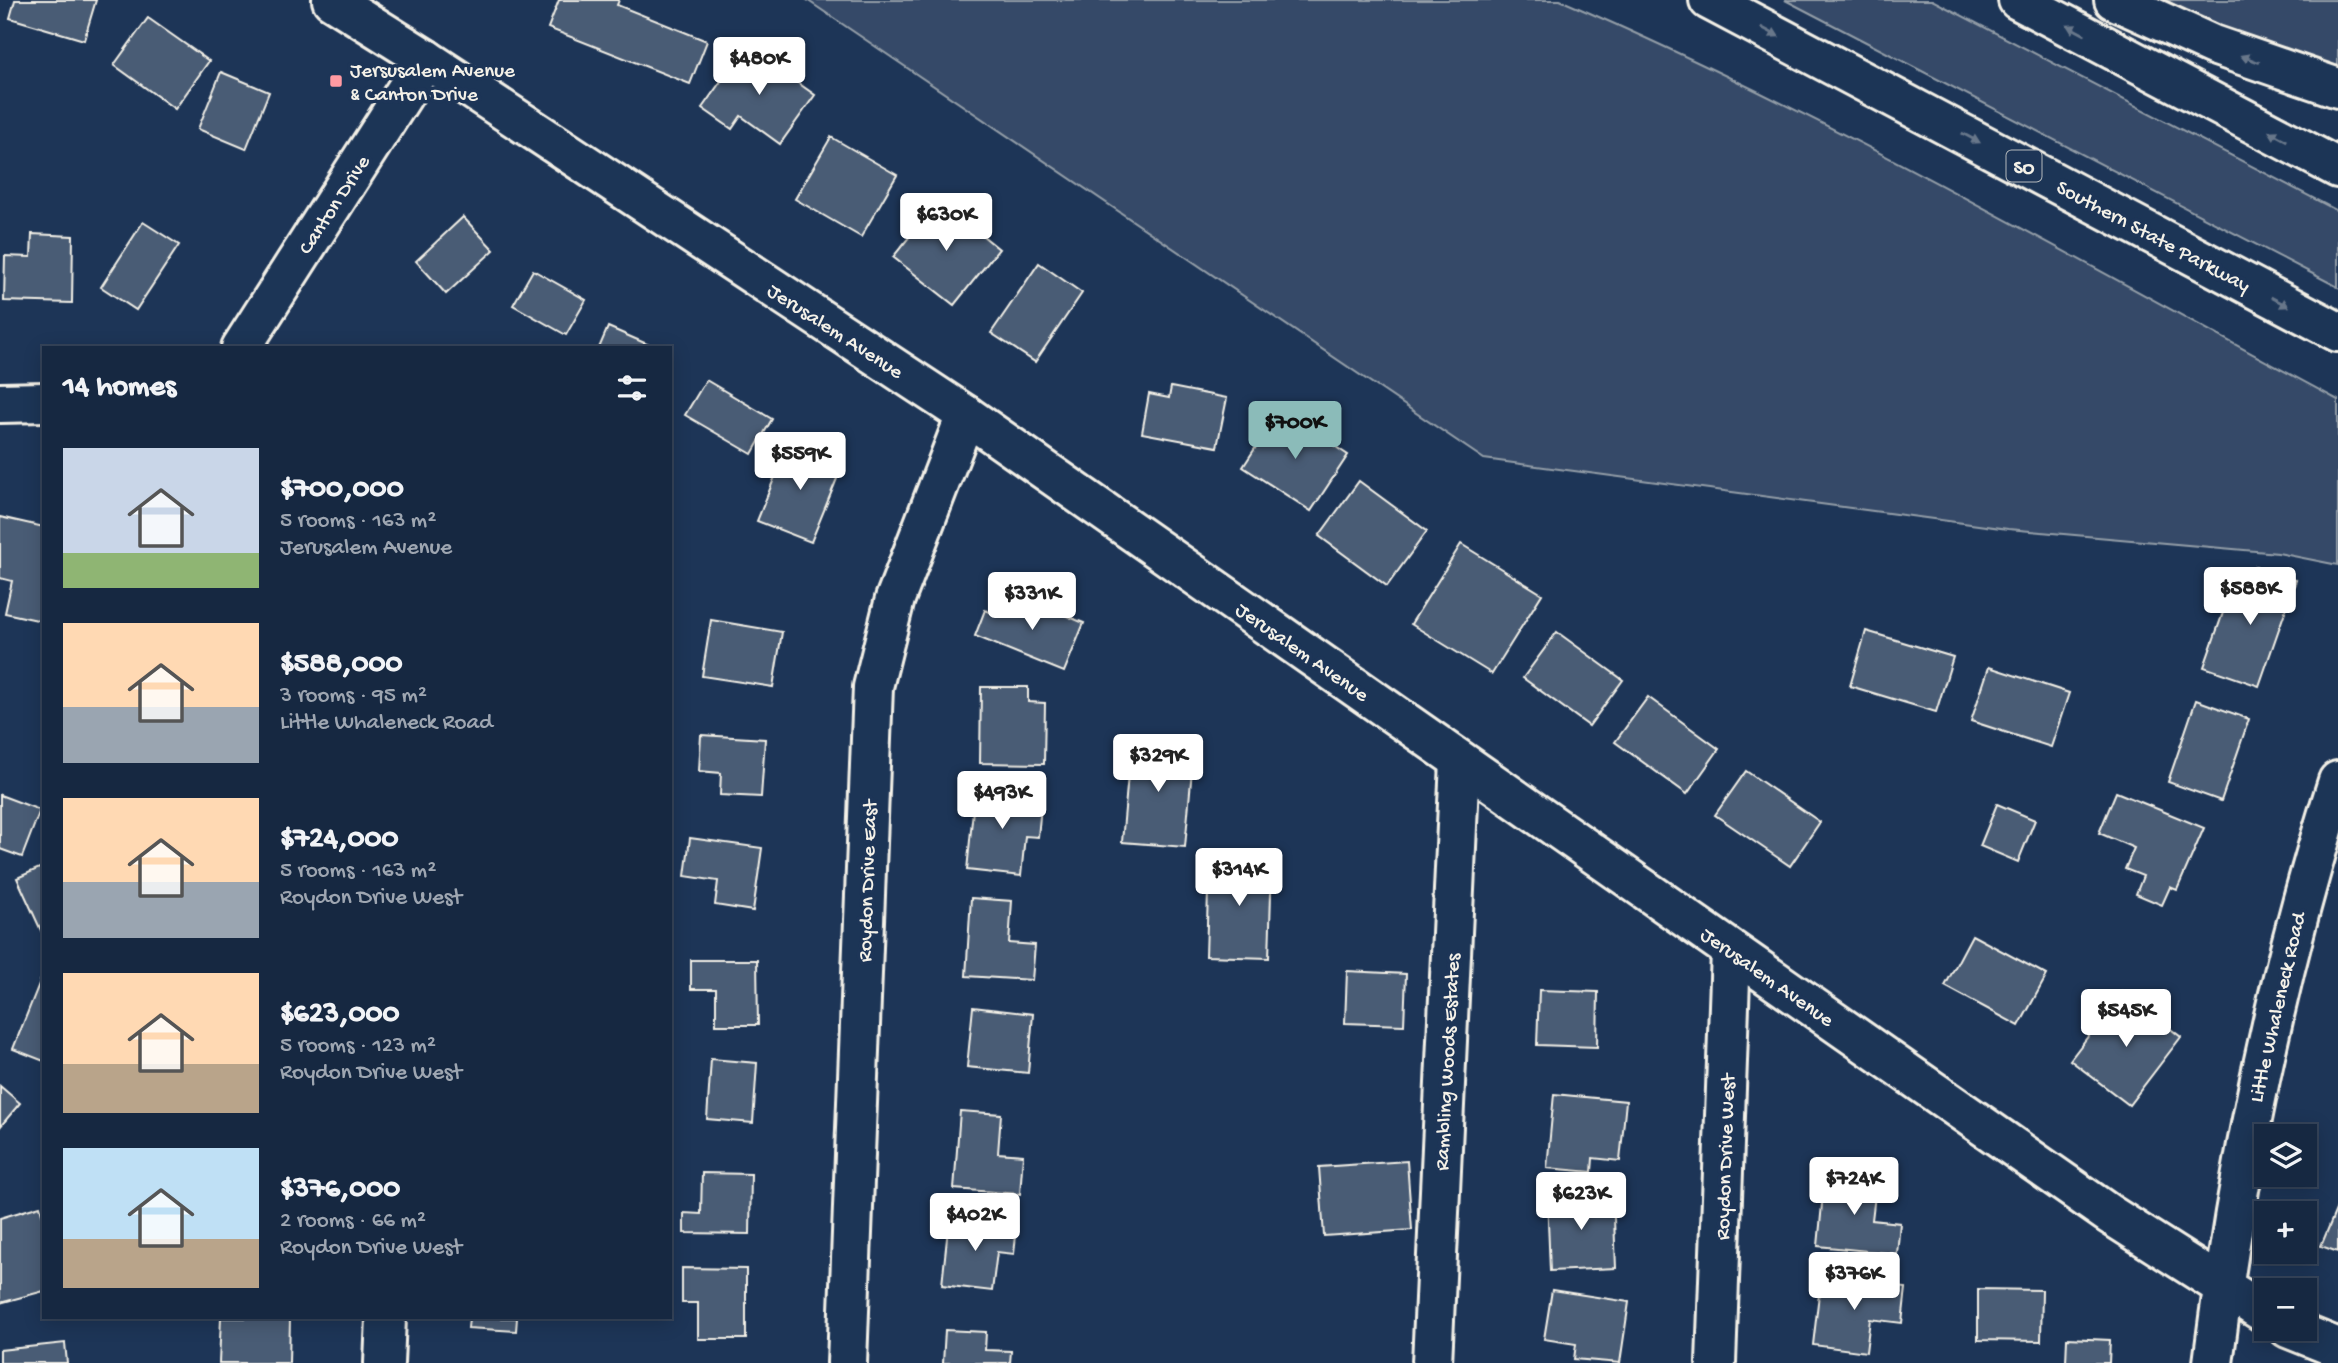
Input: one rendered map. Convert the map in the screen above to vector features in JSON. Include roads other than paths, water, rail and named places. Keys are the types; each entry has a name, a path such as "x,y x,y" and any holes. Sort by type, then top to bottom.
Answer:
{"main road":[{"name":"Jerusalem Avenue","path":"332,0 426,59 966,415 2109,1214 2254,1306"},
{"name":"Southern State Parkway","path":"1709,0 2338,332"},
{"path":"2018,0 2338,168"},
{"path":"2114,0 2213,45 2338,88"},
{"name":"Canton Drive","path":"242,346 426,59"},
{"path":"0,403 42,402"},
{"name":"Roydon Drive East","path":"847,1363 873,687 895,600 966,415"},
{"name":"Rambling Woods Estates","path":"1432,1363 1460,761"},
{"name":"Little Whaleneck Road","path":"2213,1363 2223,1285 2255,1093 2288,947 2329,836 2338,780"},
{"name":"Roydon Drive West","path":"1716,1363 1731,951"},
{"path":"384,1363 386,1319"},
{"path":"2317,1340 2338,1348"}],"place":[{"name":"Jersusalem Avenue & Canton Drive","path":"336,81"}]}
